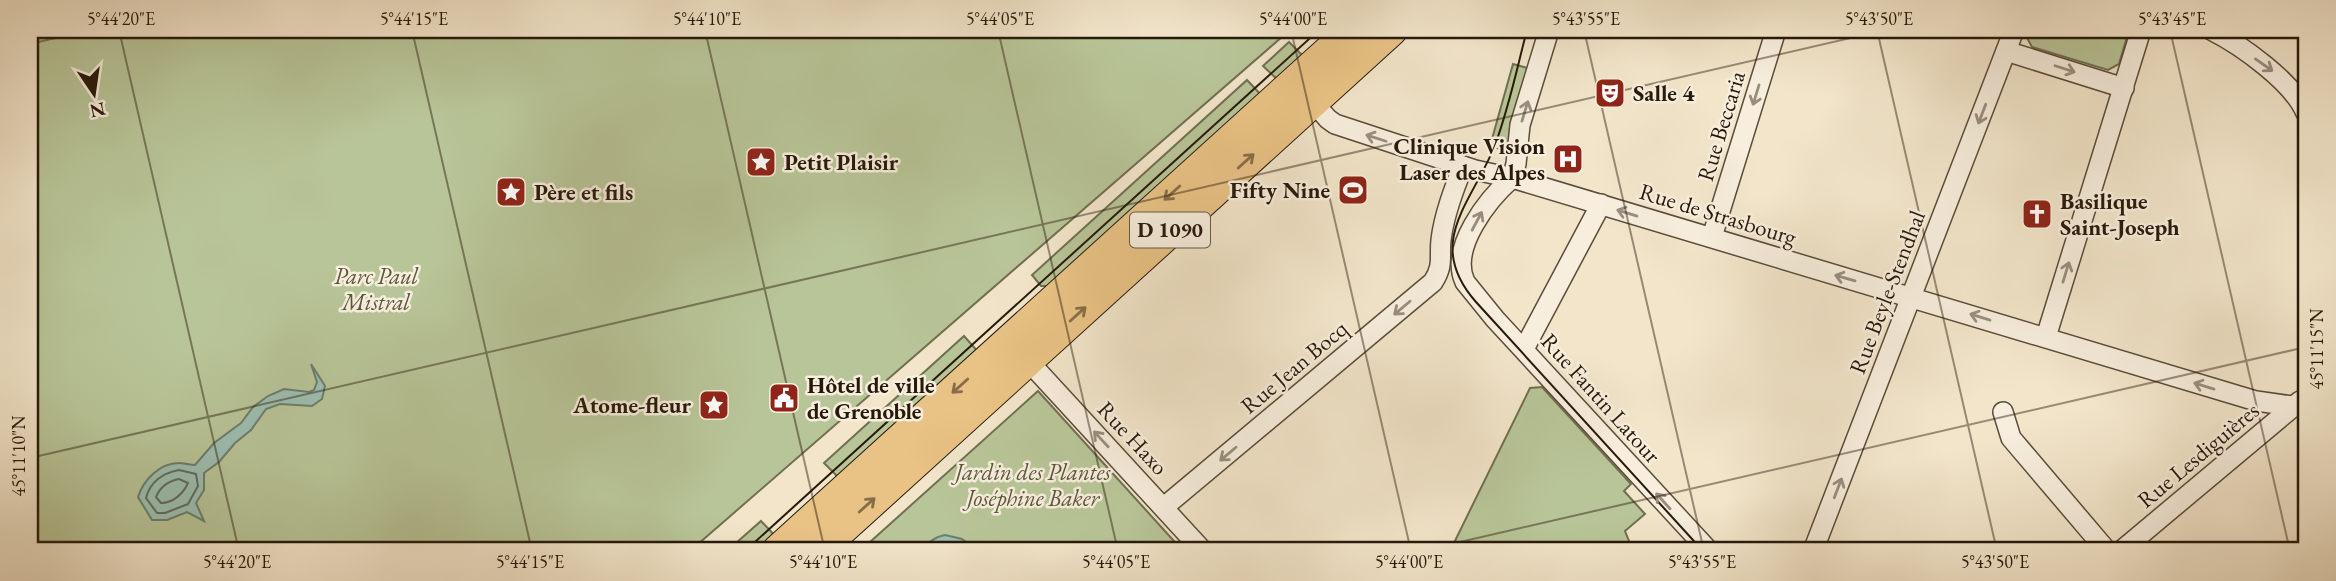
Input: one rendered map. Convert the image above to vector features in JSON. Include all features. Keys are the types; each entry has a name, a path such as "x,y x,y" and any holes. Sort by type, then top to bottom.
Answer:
{"main road":[{"name":"D 1090","path":"1303,91 1353,30"},
{"name":"D 1090","path":"817,551 1019,350 1048,304 1303,91 1391,30"},
{"name":"D 1090","path":"778,551 1019,350"}],"street":[{"path":"1512,178 1520,125 1549,30"},
{"name":"Rue Beccaria","path":"1712,237 1776,30"},
{"name":"Rue Beyle-Stendhal","path":"1813,551 2014,30"},
{"path":"2141,30 2046,337 2256,401 2302,403"},
{"path":"2211,30 2274,72 2302,102 2306,113"},
{"path":"2006,51 2123,88"},
{"name":"Rue de Strasbourg","path":"1303,91 1335,124 1463,166 1601,204 2046,337"},
{"name":"Rue Jean Bocq","path":"1164,507 1433,282 1441,270 1441,241 1463,166"},
{"name":"Rue Fantin Latour","path":"1512,178 1495,193 1481,212 1460,257 1461,275 1495,319 1709,551"},
{"path":"1524,349 1601,204"},
{"name":"Rue Haxo","path":"1019,350 1203,551"},
{"name":"Rue Lesdiguières","path":"2120,551 2302,403"},
{"path":"2003,412 2011,438 2107,551"}],"green space":[{"name":"Parc Paul Mistral","path":"30,30 1290,30 690,551 30,551"},
{"path":"2030,30 2129,30 2119,64 2108,70 2032,47 2027,38"},
{"path":"1289,42 1305,58 1279,81 1263,66"},
{"path":"1513,64 1531,69 1511,152 1490,146"},
{"path":"1247,80 1264,98 1048,286 1041,286 1032,275"},
{"path":"964,336 980,354 842,481 824,463"},
{"path":"1542,387 1631,484 1624,491 1645,514 1625,531 1633,551 1450,551 1530,388"},
{"name":"Jardin des Plantes Joséphine Baker","path":"1038,391 1183,551 860,551"},
{"path":"761,521 778,539 764,551 727,551"}],"water":[{"path":"311,364 325,386 322,399 312,406 280,404 266,409 251,430 204,473 204,490 196,503 204,521 187,512 167,520 152,520 138,497 153,474 172,464 195,465 214,443 241,423 253,407 268,396 284,389 309,392 314,390 317,382"},
{"path":"945,535 962,539 977,551 958,551 954,547 943,546 939,551 925,551 932,540"}],"tram line":[{"path":"745,551 1319,30"},
{"path":"1527,30 1495,145 1457,222 1453,241 1454,260 1461,280 1476,302 1703,551"}],"place":[{"name":"Salle 4","path":"1610,93"},
{"name":"Clinique Vision Laser des Alpes","path":"1568,159"},
{"name":"Petit Plaisir","path":"761,162"},
{"name":"Fifty Nine","path":"1353,190"},
{"name":"Père et fils","path":"511,192"},
{"name":"Basilique Saint-Joseph","path":"2037,214"},
{"name":"Hôtel de ville de Grenoble","path":"784,398"},
{"name":"Atome-fleur","path":"714,405"}]}
